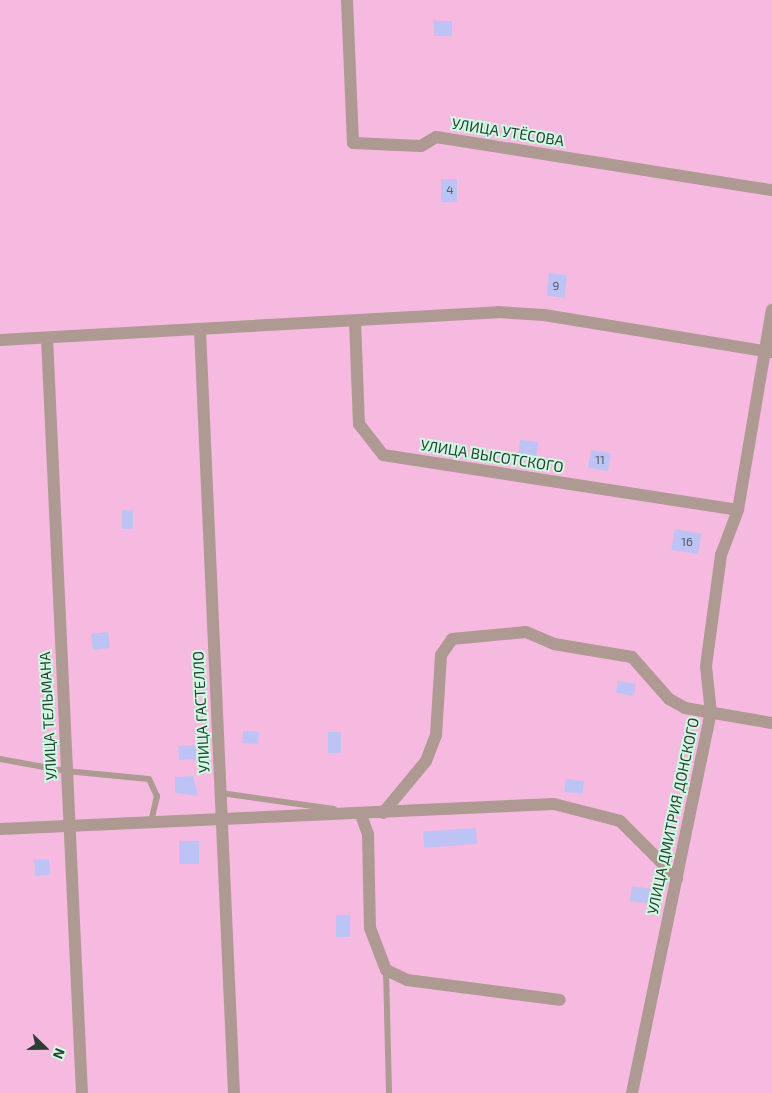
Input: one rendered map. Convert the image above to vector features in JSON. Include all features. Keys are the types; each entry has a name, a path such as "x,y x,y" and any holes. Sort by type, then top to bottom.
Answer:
{"street":[{"name":"УЛИЦА УТЁСОВА","path":"347,0 353,143 421,146 436,138 772,190"},
{"name":"УЛИЦА ДМИТРИЯ ДОНСКОГО","path":"632,1093 711,713 706,666 721,555 738,510 768,351 772,310"},
{"path":"0,340 498,312 544,315 768,351"},
{"name":"УЛИЦА ВЫСОТСКОГО","path":"355,321 358,424 366,439 383,455 738,510"},
{"name":"УЛИЦА ГАСТЕЛЛО","path":"200,330 234,1093"},
{"name":"УЛИЦА ТЕЛЬМАНА","path":"46,338 82,1093"},
{"path":"383,813 426,761 436,735 441,655 452,639 526,632 554,644 632,657 669,699 685,708 772,723"},
{"path":"0,829 222,818 360,815 554,804 620,821 677,878"},
{"path":"360,815 368,834 370,928 386,970 407,980 560,1000"}],"lane":[{"path":"0,759 66,771 149,779 157,796 151,822"},
{"path":"221,793 360,815"},
{"path":"386,970 389,1093"}],"shaded area":[{"path":"0,0 772,0 772,1093 0,1093"}],"building":[{"path":"434,21 452,21 452,36 434,36"},
{"path":"441,179 457,179 457,202 441,202"},
{"path":"549,273 567,275 564,298 547,296"},
{"path":"520,440 538,442 536,459 518,457"},
{"path":"591,450 611,453 608,471 588,468"},
{"path":"122,510 133,510 133,529 122,529"},
{"path":"675,529 702,534 698,554 671,550"},
{"path":"108,632 110,648 93,650 91,634"},
{"path":"618,681 636,684 634,696 616,693"},
{"path":"243,731 259,732 258,744 242,743"},
{"path":"328,732 341,732 341,753 328,753"},
{"path":"196,745 197,759 179,760 178,746"},
{"path":"193,776 198,796 175,793 175,777"},
{"path":"566,779 584,781 583,794 565,792"},
{"path":"476,828 477,844 424,848 423,832"},
{"path":"179,841 199,841 199,864 179,864"},
{"path":"49,859 50,875 35,876 34,860"},
{"path":"632,886 651,889 648,904 630,901"},
{"path":"336,915 350,915 350,937 336,937"}]}
